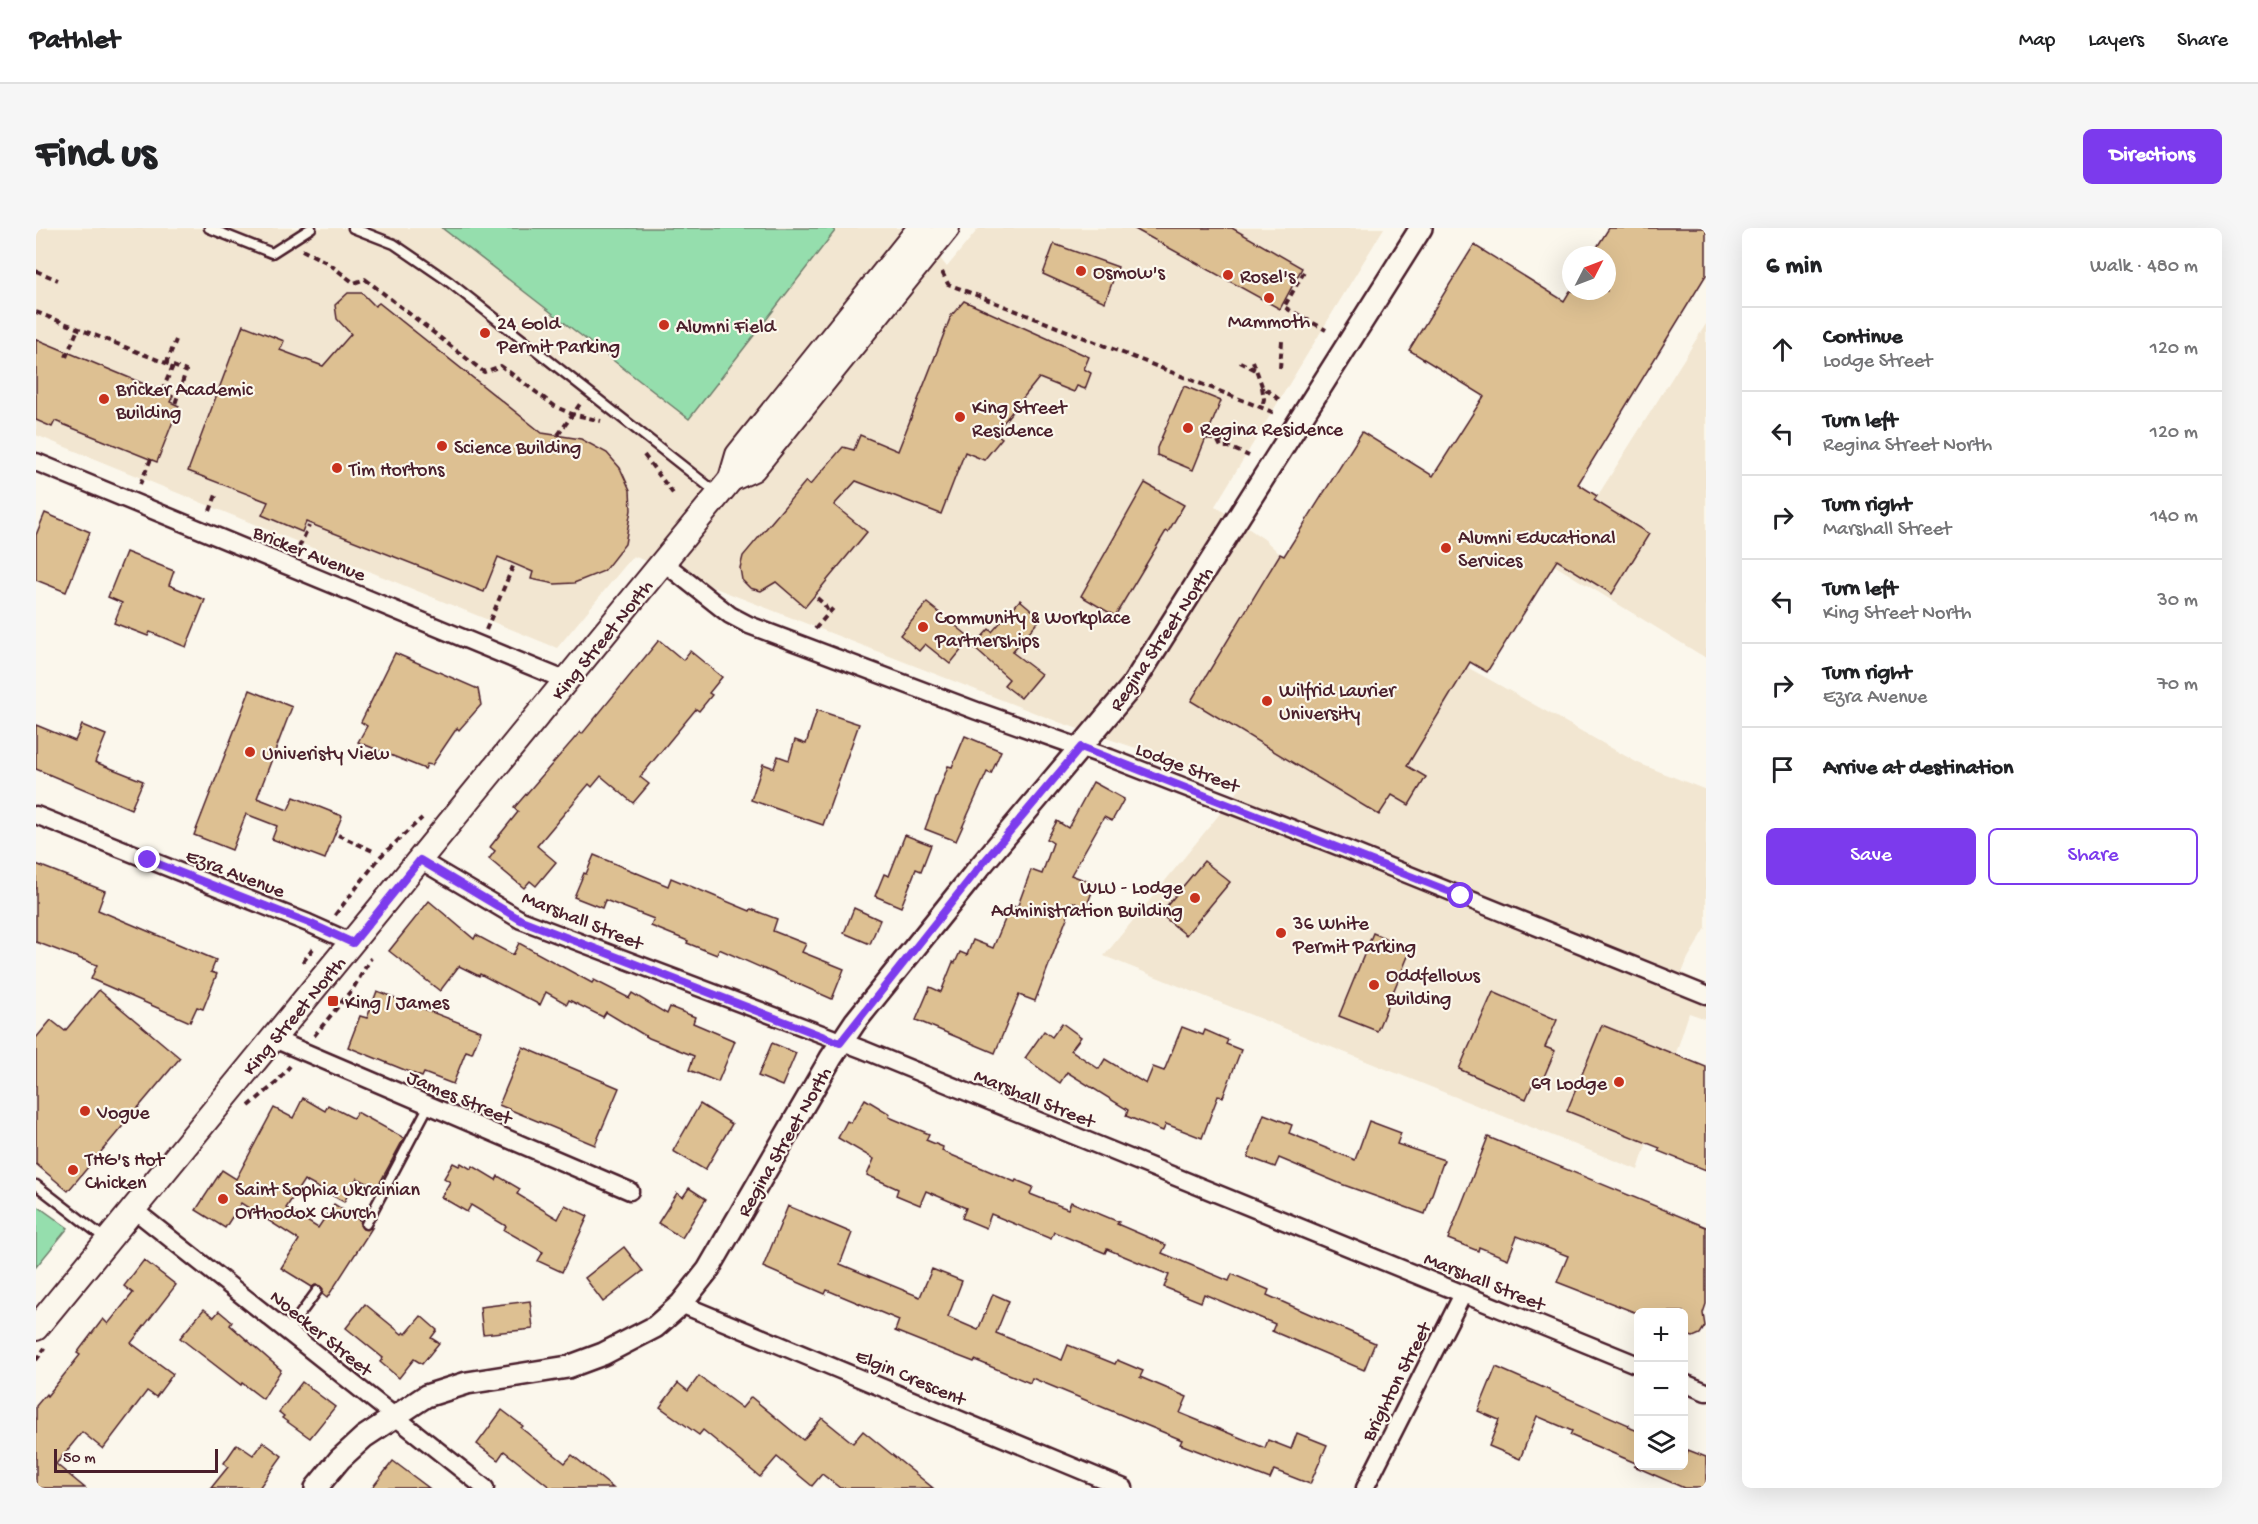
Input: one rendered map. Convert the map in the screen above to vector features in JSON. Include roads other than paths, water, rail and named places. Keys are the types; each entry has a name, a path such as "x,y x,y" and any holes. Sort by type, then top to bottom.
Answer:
{"main road":[{"name":"King Street North","path":"36,1328 273,1039 363,947 420,860 724,487 738,454 920,228"},
{"name":"King Street North","path":"724,487 753,469 947,228"}],"street":[{"name":"Regina Street North","path":"316,1488 340,1459 364,1437 426,1396 446,1389 568,1367 655,1327 681,1304 708,1270 840,1043 978,869 1132,686 1421,228"},
{"name":"Bricker Avenue","path":"36,462 567,681"},
{"name":"Lodge Street","path":"663,562 730,615 749,625 977,711 1081,747 1345,849 1706,995"},
{"name":"Ezra Avenue","path":"36,815 309,923 363,947"},
{"name":"Marshall Street","path":"420,860 521,920 935,1079 1634,1363"},
{"name":"James Street","path":"273,1039 630,1191"},
{"name":"Noecker Street","path":"133,1209 485,1488"},
{"name":"Brighton Street","path":"1365,1488 1463,1294"},
{"name":"Elgin Crescent","path":"681,1304 1124,1488"},
{"path":"1688,1385 1706,1392"}],"lane":[{"path":"209,228 272,254 310,228"},
{"path":"353,228 394,244 428,266 589,392 724,487"},
{"path":"366,1224 429,1105"},
{"path":"36,1185 108,1240"},
{"path":"287,1332 317,1291"}],"place":[{"name":"Osmow's","path":"1081,271"},
{"name":"Rosel's","path":"1228,275"},
{"name":"Mammoth","path":"1269,298"},
{"name":"Alumni Field","path":"664,325"},
{"name":"24 Gold Permit Parking","path":"485,333"},
{"name":"Bricker Academic Building","path":"104,399"},
{"name":"King Street Residence","path":"960,417"},
{"name":"Regina Residence","path":"1188,428"},
{"name":"Science Building","path":"442,446"},
{"name":"Tim Hortons","path":"337,468"},
{"name":"Alumni Educational Services","path":"1446,548"},
{"name":"Community & Workplace Partnerships","path":"923,627"},
{"name":"Wilfrid Laurier University","path":"1267,701"},
{"name":"Univeristy View","path":"250,752"},
{"name":"WLU - Lodge Administration Building","path":"1195,898"},
{"name":"36 White Permit Parking","path":"1281,933"},
{"name":"Oddfellows Building","path":"1374,985"},
{"name":"King / James","path":"333,1001"},
{"name":"69 Lodge","path":"1619,1082"},
{"name":"Vogue","path":"85,1111"},
{"name":"THG's Hot Chicken","path":"73,1170"},
{"name":"Saint Sophia Ukrainian Orthodox Church","path":"223,1199"}]}
